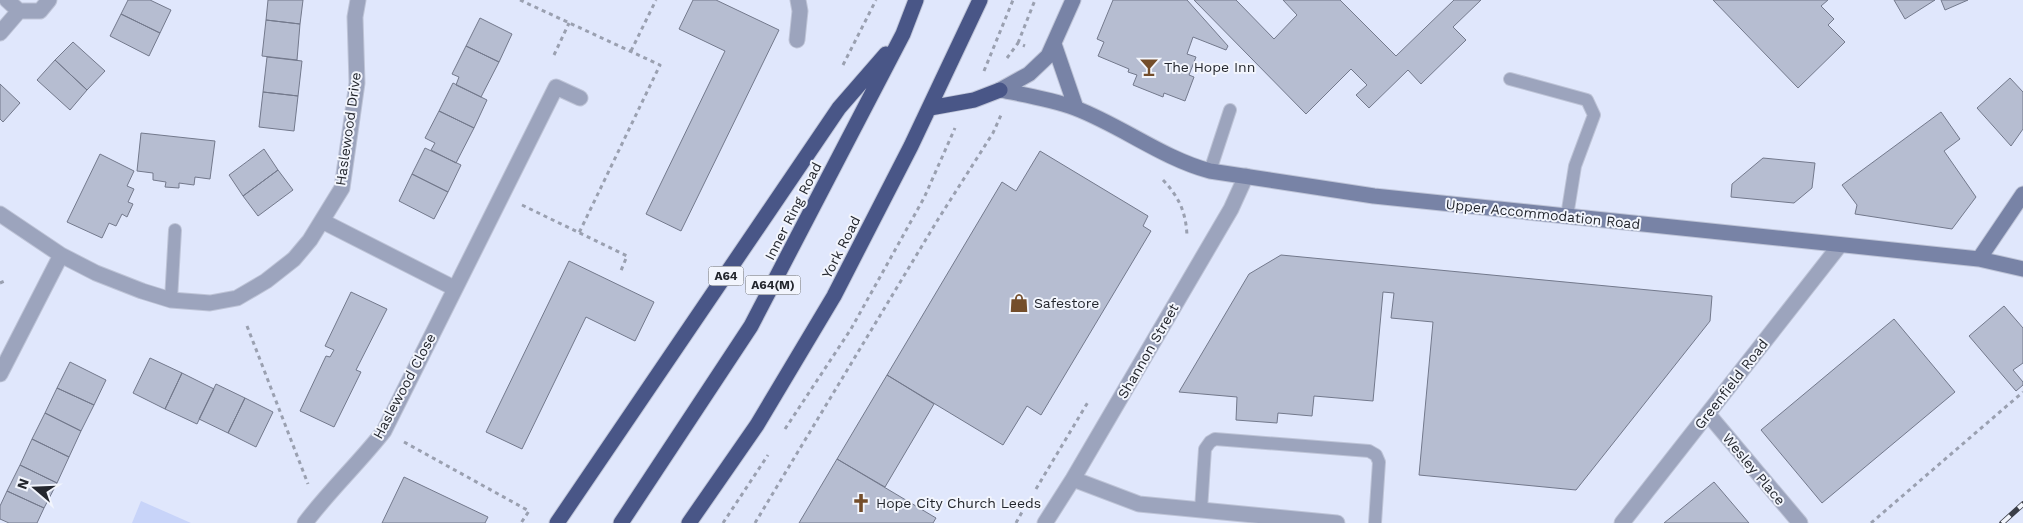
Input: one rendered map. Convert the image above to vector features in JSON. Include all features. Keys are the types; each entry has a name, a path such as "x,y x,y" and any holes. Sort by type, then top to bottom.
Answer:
{"highway":[{"name":"A64","path":"557,523 667,364 839,108 903,34 916,0"},
{"name":"York Road","path":"708,495 757,425 834,296 930,108 980,0"},
{"name":"Inner Ring Road","path":"621,523 751,326 903,34"},
{"path":"930,108 974,100 1000,90"},
{"path":"689,523 708,495"},
{"path":"700,523 708,495"}],"street":[{"path":"7,0 19,11 40,11 49,0"},
{"name":"Haslewood Drive","path":"0,214 60,255 96,273 142,292 171,300 210,303 236,298 266,281 294,259 310,240 342,188 357,83 355,17 358,0"},
{"path":"797,40 800,11 798,0"},
{"path":"1000,90 1029,74 1048,56 1073,0"},
{"path":"0,33 19,11"},
{"path":"1054,44 1076,108"},
{"name":"Haslewood Close","path":"304,523 366,454 384,431 556,87 580,98"},
{"name":"Upper Accommodation Road","path":"1000,90 1036,96 1076,108 1186,164 1210,171 1374,196 1979,259 2023,269"},
{"name":"Shannon Street","path":"1045,523 1073,479 1231,210 1246,176"},
{"path":"1979,259 2023,194"},
{"path":"322,221 454,288"},
{"name":"Greenfield Road","path":"1622,523 1840,245"},
{"path":"0,374 60,255"},
{"name":"Wesley Place","path":"1708,414 1800,523"},
{"path":"1073,479 1140,504 1337,523"}],"lane":[{"path":"1510,80 1587,100 1594,115 1575,166 1567,216"},
{"path":"1210,171 1230,110"},
{"path":"171,300 175,230"},
{"path":"1201,510 1205,449 1215,439 1369,450 1376,455 1379,462 1374,523"}],"path":[{"path":"520,0 660,65 579,233"},
{"path":"631,51 656,0"},
{"path":"1006,59 1018,43 1035,0"},
{"path":"554,55 569,23"},
{"path":"1018,43 1031,48"},
{"path":"755,523 937,221 994,132 1003,112"},
{"path":"1160,177 1176,195 1184,212 1188,235 1182,244"},
{"path":"502,194 627,256 620,273"},
{"path":"0,283 7,280"},
{"path":"247,326 310,489"},
{"path":"1871,523 2023,392"},
{"path":"1036,489 1092,396"},
{"path":"397,438 529,511 521,523"},
{"path":"1016,523 1026,506"}],"shaded area":[{"path":"141,501 191,523 132,523"}],"building":[{"path":"128,0 150,0 171,10 160,33 121,14"},
{"path":"268,0 303,0 300,24 266,20"},
{"path":"693,0 716,0 779,30 681,231 646,214 725,51 679,29"},
{"path":"1113,0 1187,0 1228,46 1226,50 1193,37 1187,54 1196,57 1189,75 1194,77 1185,101 1164,93 1163,97 1133,85 1137,75 1128,72 1129,69 1098,56 1104,42 1097,39"},
{"path":"1194,0 1236,0 1274,39 1297,15 1283,0 1340,0 1396,56 1454,0 1481,0 1453,27 1466,40 1421,84 1408,70 1369,108 1356,95 1367,85 1351,69 1306,114"},
{"path":"1713,0 1828,0 1821,6 1834,19 1828,25 1845,42 1798,88"},
{"path":"1894,0 1935,0 1905,19"},
{"path":"1941,0 1968,0 1945,10"},
{"path":"121,14 160,33 149,56 110,36"},
{"path":"480,18 512,34 499,62 466,46"},
{"path":"266,20 300,24 297,60 262,56"},
{"path":"73,42 105,71 87,90 55,60"},
{"path":"466,46 499,62 481,97 456,85 459,77 452,74"},
{"path":"267,57 302,61 298,96 263,92"},
{"path":"55,60 87,90 70,110 37,80"},
{"path":"2010,78 2023,92 2023,129 2011,146 1977,108"},
{"path":"453,83 487,100 474,128 439,111"},
{"path":"0,84 20,103 3,122 0,119"},
{"path":"263,92 298,96 294,131 259,127"},
{"path":"439,111 474,128 456,163 431,150 435,143 425,138"},
{"path":"1941,112 1960,139 1944,151 1976,197 1952,229 1855,214 1857,205 1842,185"},
{"path":"141,133 215,141 210,179 195,177 194,185 179,183 179,188 165,187 166,182 153,180 153,173 137,171"},
{"path":"425,148 461,165 448,192 412,174"},
{"path":"264,149 278,170 243,196 229,175"},
{"name":"Safestore","path":"1040,151 1148,216 1143,226 1151,231 1041,415 1027,406 1003,445 887,375 1002,182 1016,191"},
{"path":"100,154 134,171 127,186 134,189 128,202 133,204 127,217 122,214 116,226 109,223 102,238 67,222"},
{"path":"1763,158 1815,163 1812,188 1794,203 1731,197 1732,184"},
{"path":"278,170 293,190 258,216 243,196"},
{"path":"412,174 448,192 434,219 399,201"},
{"path":"1281,255 1712,296 1710,321 1576,490 1419,475 1433,322 1391,318 1394,293 1383,292 1373,401 1314,396 1312,416 1278,413 1277,423 1236,420 1237,397 1179,392 1249,274"},
{"path":"569,261 654,302 635,341 586,317 522,449 486,432"},
{"path":"351,292 387,309 356,370 361,372 334,427 300,411 326,356 330,357 334,350 325,346"},
{"path":"2004,306 2023,328 2023,363 2013,370 2023,382 2023,385 2016,391 1969,336"},
{"path":"1894,319 1955,392 1822,503 1761,430"},
{"path":"150,358 182,373 165,409 133,393"},
{"path":"70,362 106,380 94,405 57,388"},
{"path":"182,373 214,389 197,424 165,409"},
{"path":"887,375 934,404 885,487 837,459"},
{"path":"216,384 245,398 228,433 199,419"},
{"path":"57,388 94,405 81,431 45,413"},
{"path":"245,398 273,412 256,447 228,433"},
{"path":"45,413 81,431 69,457 32,439"},
{"path":"32,439 69,457 57,483 20,465"},
{"name":"Hope City Church Leeds","path":"837,459 936,518 933,523 799,523"},
{"path":"20,465 57,483 44,508 7,491"},
{"path":"404,477 488,517 485,523 382,523"},
{"path":"1714,482 1749,523 1664,523"},
{"path":"7,491 44,508 37,523 9,523 0,519 0,506"}],"railway":[{"path":"2002,523 2023,504"}],"place":[{"name":"The Hope Inn","path":"1149,67"},
{"name":"Safestore","path":"1019,303"},
{"name":"Hope City Church Leeds","path":"861,503"}]}
